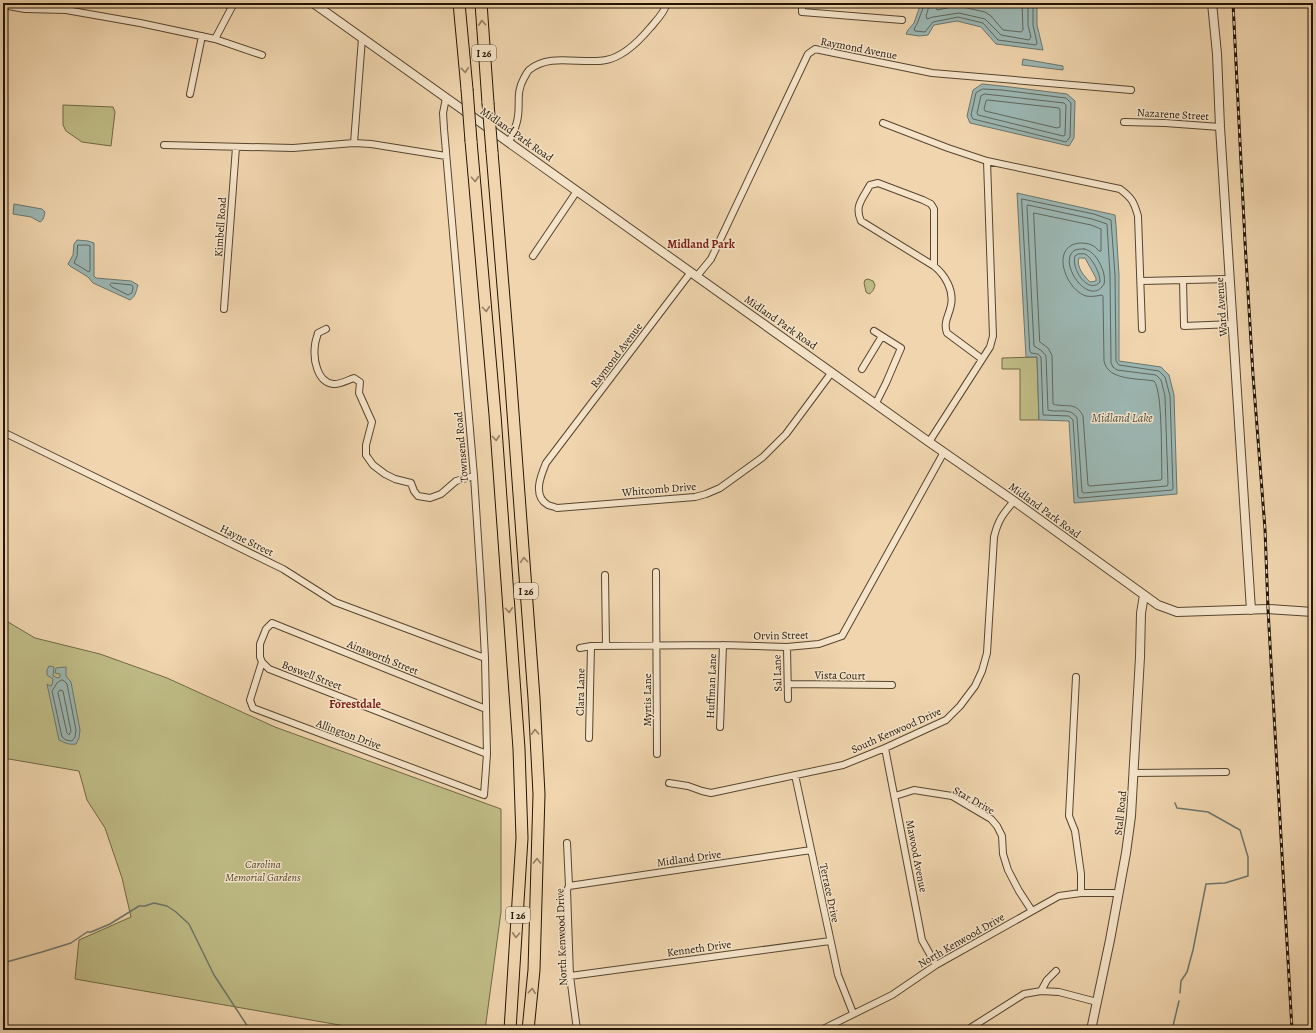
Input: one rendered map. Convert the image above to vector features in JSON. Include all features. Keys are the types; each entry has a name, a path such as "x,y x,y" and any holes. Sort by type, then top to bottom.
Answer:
{"highway":[{"name":"I 26","path":"459,3 495,415 519,749 522,838 510,1030"},
{"name":"I 26","path":"481,3 511,380 539,794 534,970 528,1030"},
{"path":"503,1030 514,976"}],"street":[{"path":"215,38 234,3"},
{"name":"Midland Park Road","path":"313,3 1158,605 1177,612 1251,610 1313,612"},
{"path":"509,142 515,130 518,116 518,96 521,84 528,71 538,64 564,60 592,62 608,60 621,55 648,31 659,17 667,3"},
{"path":"802,3 802,12 902,20"},
{"name":"Ward Avenue","path":"1212,3 1217,54 1220,127 1251,610"},
{"path":"3,5 25,9 66,10 140,23 215,38 262,55"},
{"path":"190,94 202,36"},
{"path":"354,143 362,38"},
{"name":"Raymond Avenue","path":"556,449 694,274 711,259 808,54 815,49 932,74 1131,90"},
{"name":"Townsend Road","path":"446,98 443,113 474,476 485,658 487,754 484,795"},
{"name":"Nazarene Street","path":"1124,122 1220,127"},
{"path":"883,123 987,161 1120,189 1130,196 1135,203 1138,216 1142,329"},
{"path":"164,145 293,148 354,143 371,144 446,156"},
{"name":"Kimbell Road","path":"224,308 236,147"},
{"path":"929,442 990,347 993,336 987,161"},
{"path":"934,266 934,209 931,204 878,183 870,185 859,205 858,213 861,221 942,272 950,288 952,304 945,327 947,333 982,359"},
{"path":"533,256 577,190"},
{"path":"1141,281 1230,279"},
{"path":"1183,280 1184,326 1233,324"},
{"path":"326,329 318,334 314,345 316,365 320,376 325,382 334,384 354,378 360,382 360,393 372,422 366,445 366,455 373,465 395,479 411,483 418,496 430,498 440,494 456,481 474,476"},
{"path":"874,331 901,348 876,404"},
{"path":"862,369 882,336"},
{"name":"Whitcomb Drive","path":"556,449 546,462 539,479 539,488 541,498 547,504 558,508 688,497 706,494 720,488 763,457 786,434 832,372"},
{"name":"Hayne Street","path":"3,432 283,569 334,602 485,658"},
{"name":"Orvin Street","path":"580,648 591,646 723,645 786,647 819,644 842,636 944,452"},
{"name":"South Kenwood Drive","path":"669,783 688,786 711,793 843,765 885,748 946,720 960,706 975,686 982,671 987,653 994,537 1001,516 1014,501"},
{"name":"Myrtis Lane","path":"656,572 658,754"},
{"path":"605,575 606,646"},
{"name":"Stall Road","path":"1092,1030 1119,893 1131,816 1140,664 1141,613 1144,595"},
{"name":"Ainsworth Street","path":"262,662 260,656 260,644 266,629 272,623 486,709"},
{"name":"Huffman Lane","path":"720,727 723,645"},
{"name":"Clara Lane","path":"589,738 591,646"},
{"name":"Sal Lane","path":"786,647 788,699"},
{"name":"Boswell Street","path":"262,662 269,669 487,754"},
{"name":"Allington Drive","path":"262,662 250,700 253,708 484,795"},
{"path":"1076,678 1069,816 1075,831 1081,874 1081,893"},
{"name":"Vista Court","path":"788,684 892,685"},
{"name":"Mawood Avenue","path":"885,748 922,940 936,965"},
{"path":"1134,773 1226,772"},
{"name":"Terrace Drive","path":"795,775 838,975 853,1013"},
{"name":"Star Drive","path":"895,796 914,790 952,796 991,819 997,826 1002,836 1008,870 1032,911"},
{"name":"North Kenwood Drive","path":"567,843 570,976 577,1030"},
{"name":"Midland Drive","path":"569,886 811,850"},
{"name":"North Kenwood Drive","path":"821,1030 892,995 936,965 1059,896 1081,893 1119,893"},
{"name":"Kenneth Drive","path":"570,976 830,941"},
{"path":"1041,991 1047,980 1056,971"},
{"path":"967,1030 1024,994 1041,991 1059,992 1097,1002"},
{"path":"975,1025 979,1030"}],"green space":[{"path":"63,105 113,107 115,112 111,146 82,142 66,131 63,125"},
{"path":"868,279 873,281 875,285 869,294 866,292 864,283 865,280"},
{"path":"1037,357 1039,420 1020,420 1020,369 1002,369 1002,358"},
{"name":"Carolina Memorial Gardens","path":"3,619 35,638 100,654 167,678 275,727 501,809 501,912 485,1030 363,1030 75,979 79,940 131,917 122,878 105,828 87,800 79,771 3,758"}],"water":[{"path":"921,3 1037,3 1037,25 1043,50 996,44 981,27 957,21 934,25 928,35 919,36 906,34 914,23"},
{"path":"1023,59 1063,66 1063,70 1022,65"},
{"path":"982,84 1067,94 1075,101 1074,138 1069,146 970,123 967,116 973,90"},
{"name":"Midland Lake","path":"1017,193 1115,215 1119,275 1119,361 1161,367 1169,375 1174,395 1177,494 1074,503 1069,421 1039,420 1037,357 1026,357","holes":["1079,258 1085,258 1096,278 1096,281 1090,282 1080,268 1078,261"]},
{"path":"14,204 42,209 45,212 43,219 40,222 31,217 13,214"},
{"path":"77,240 94,243 94,276 96,278 131,281 138,285 134,297 130,300 93,283 88,277 68,264 73,255 74,244"},
{"path":"49,666 54,667 53,676 58,678 60,677 60,674 55,673 56,668 66,667 66,676 71,682 80,730 79,738 76,744 67,744 59,740 47,684 50,686 52,685 53,679 47,675"}],"waterway":[{"path":"1175,803 1177,808 1208,812 1240,830 1248,857 1248,876 1225,883 1206,884 1193,950 1187,972 1181,981 1180,993"},
{"path":"3,963 71,943 87,932 91,932 110,924 139,906 154,903 167,906 189,924 214,975 250,1030"},
{"path":"1172,1030 1179,1001"}],"railway":[{"path":"1233,3 1253,375 1265,529 1268,609 1292,1030"}],"district":[{"name":"Midland Park","path":"701,244"},
{"name":"Forestdale","path":"355,704"}]}
